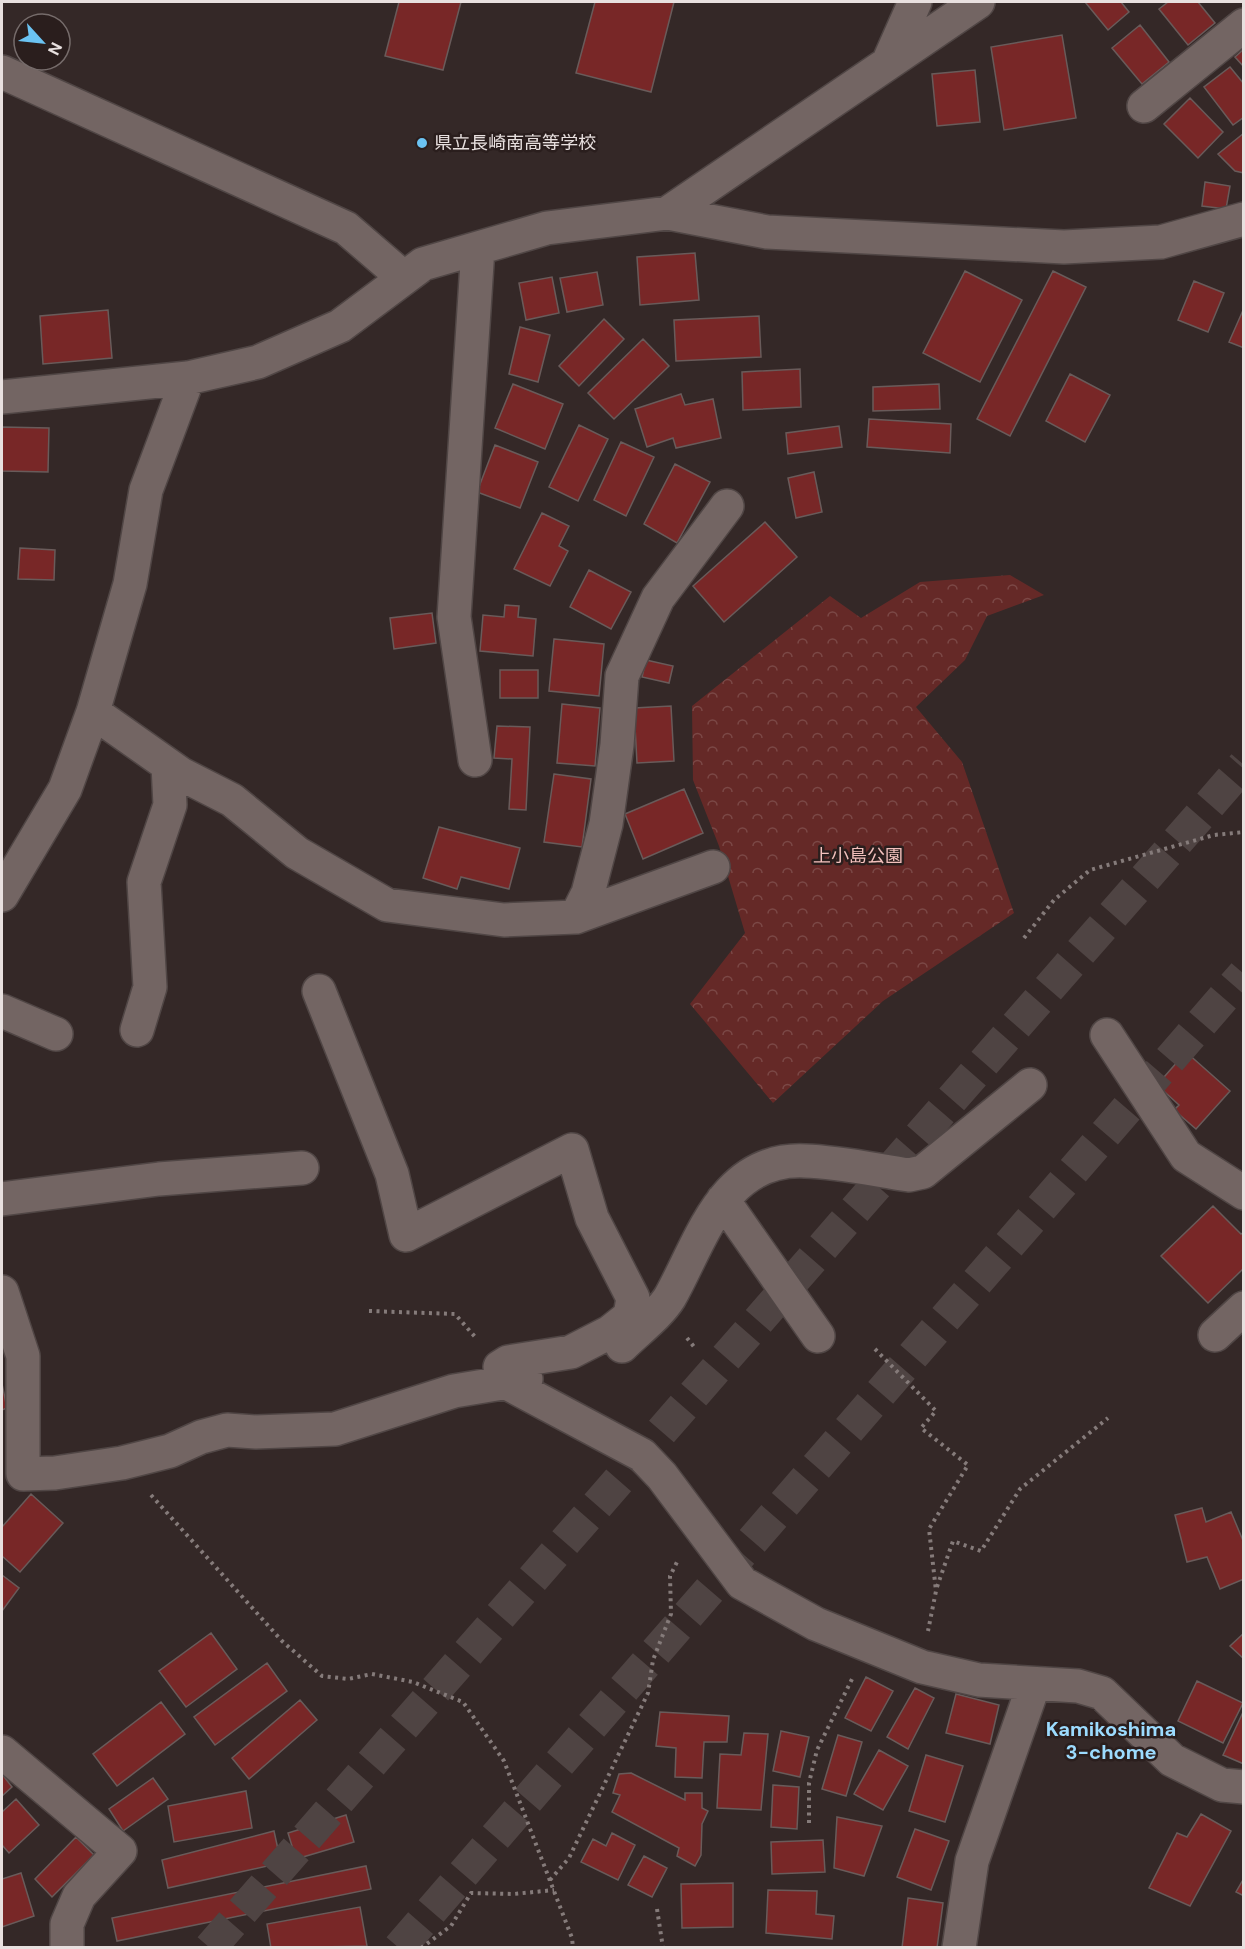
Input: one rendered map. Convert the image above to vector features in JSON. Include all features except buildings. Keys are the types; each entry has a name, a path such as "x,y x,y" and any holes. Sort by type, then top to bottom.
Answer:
{"street":[{"path":"888,63 915,2"},
{"path":"668,213 978,2"},
{"path":"1144,106 1244,25"},
{"path":"2,72 346,228 404,278"},
{"path":"2,397 188,378 258,362 340,326 423,264 547,228 668,213 767,232 1064,248 1161,242 1244,219"},
{"path":"476,760 454,617 478,248"},
{"path":"2,895 65,789 93,712 130,584 147,490 188,378"},
{"path":"576,917 588,893 606,824 617,745 622,676 658,598 727,506"},
{"path":"93,712 168,765 232,800 297,853 387,905 504,920 576,917 713,867"},
{"path":"137,1030 150,987 144,882 170,805 168,765"},
{"path":"319,991 392,1174 406,1235 572,1150 592,1218 633,1298 630,1316 610,1332 571,1352 508,1362 504,1375"},
{"path":"2,1011 56,1034"},
{"path":"1107,1035 1186,1156 1244,1192"},
{"path":"2,1292 23,1356 13,1474 55,1473 122,1463 170,1451 201,1437 226,1430 335,1429 504,1375 591,1365 622,1347 669,1300 696,1244 735,1185 770,1164 803,1160 909,1175 923,1172 1030,1085"},
{"path":"2,1199 159,1179 302,1168"},
{"path":"723,1200 818,1336"},
{"path":"1215,1335 1244,1308"},
{"path":"504,1375 642,1455 662,1476 695,1524 742,1583 816,1624 921,1667 979,1680 1078,1686 1102,1693 1172,1760 1222,1785 1244,1787"},
{"path":"959,1947 972,1862 1034,1684"},
{"path":"2,1752 120,1851 79,1896 67,1924 67,1947"}],"path":[{"path":"1024,938 1054,900 1090,870 1214,836 1244,832"},
{"path":"369,1311 455,1314 504,1375"},
{"path":"875,1350 936,1411 921,1428 968,1465 929,1529 936,1591"},
{"path":"921,1667 936,1591 953,1541 981,1551 1020,1489 1108,1418"},
{"path":"122,1463 282,1641 322,1676 348,1679 372,1674 413,1682 463,1702 504,1761 572,1938 573,1947"},
{"path":"550,1880 569,1858 648,1693 652,1660 671,1614 670,1576 695,1524"},
{"path":"809,1823 809,1783 817,1750 868,1646"},
{"path":"421,1947 451,1926 471,1893 514,1894 554,1890"},
{"path":"657,1909 663,1947"}],"green space":[{"name":"上小島公園","path":"1010,575 1044,595 987,616 965,660 916,707 962,762 1014,913 883,1001 773,1103 690,1004 745,933 719,846 693,780 692,706 830,596 861,618 920,582"}],"tunnel":[{"path":"210,1948 1244,765"},
{"path":"399,1948 1244,974"}],"place":[{"name":"県立長崎南高等学校","path":"422,143"}],"district":[{"name":"Kamikoshima 3-chome","path":"1111,1740"}]}
